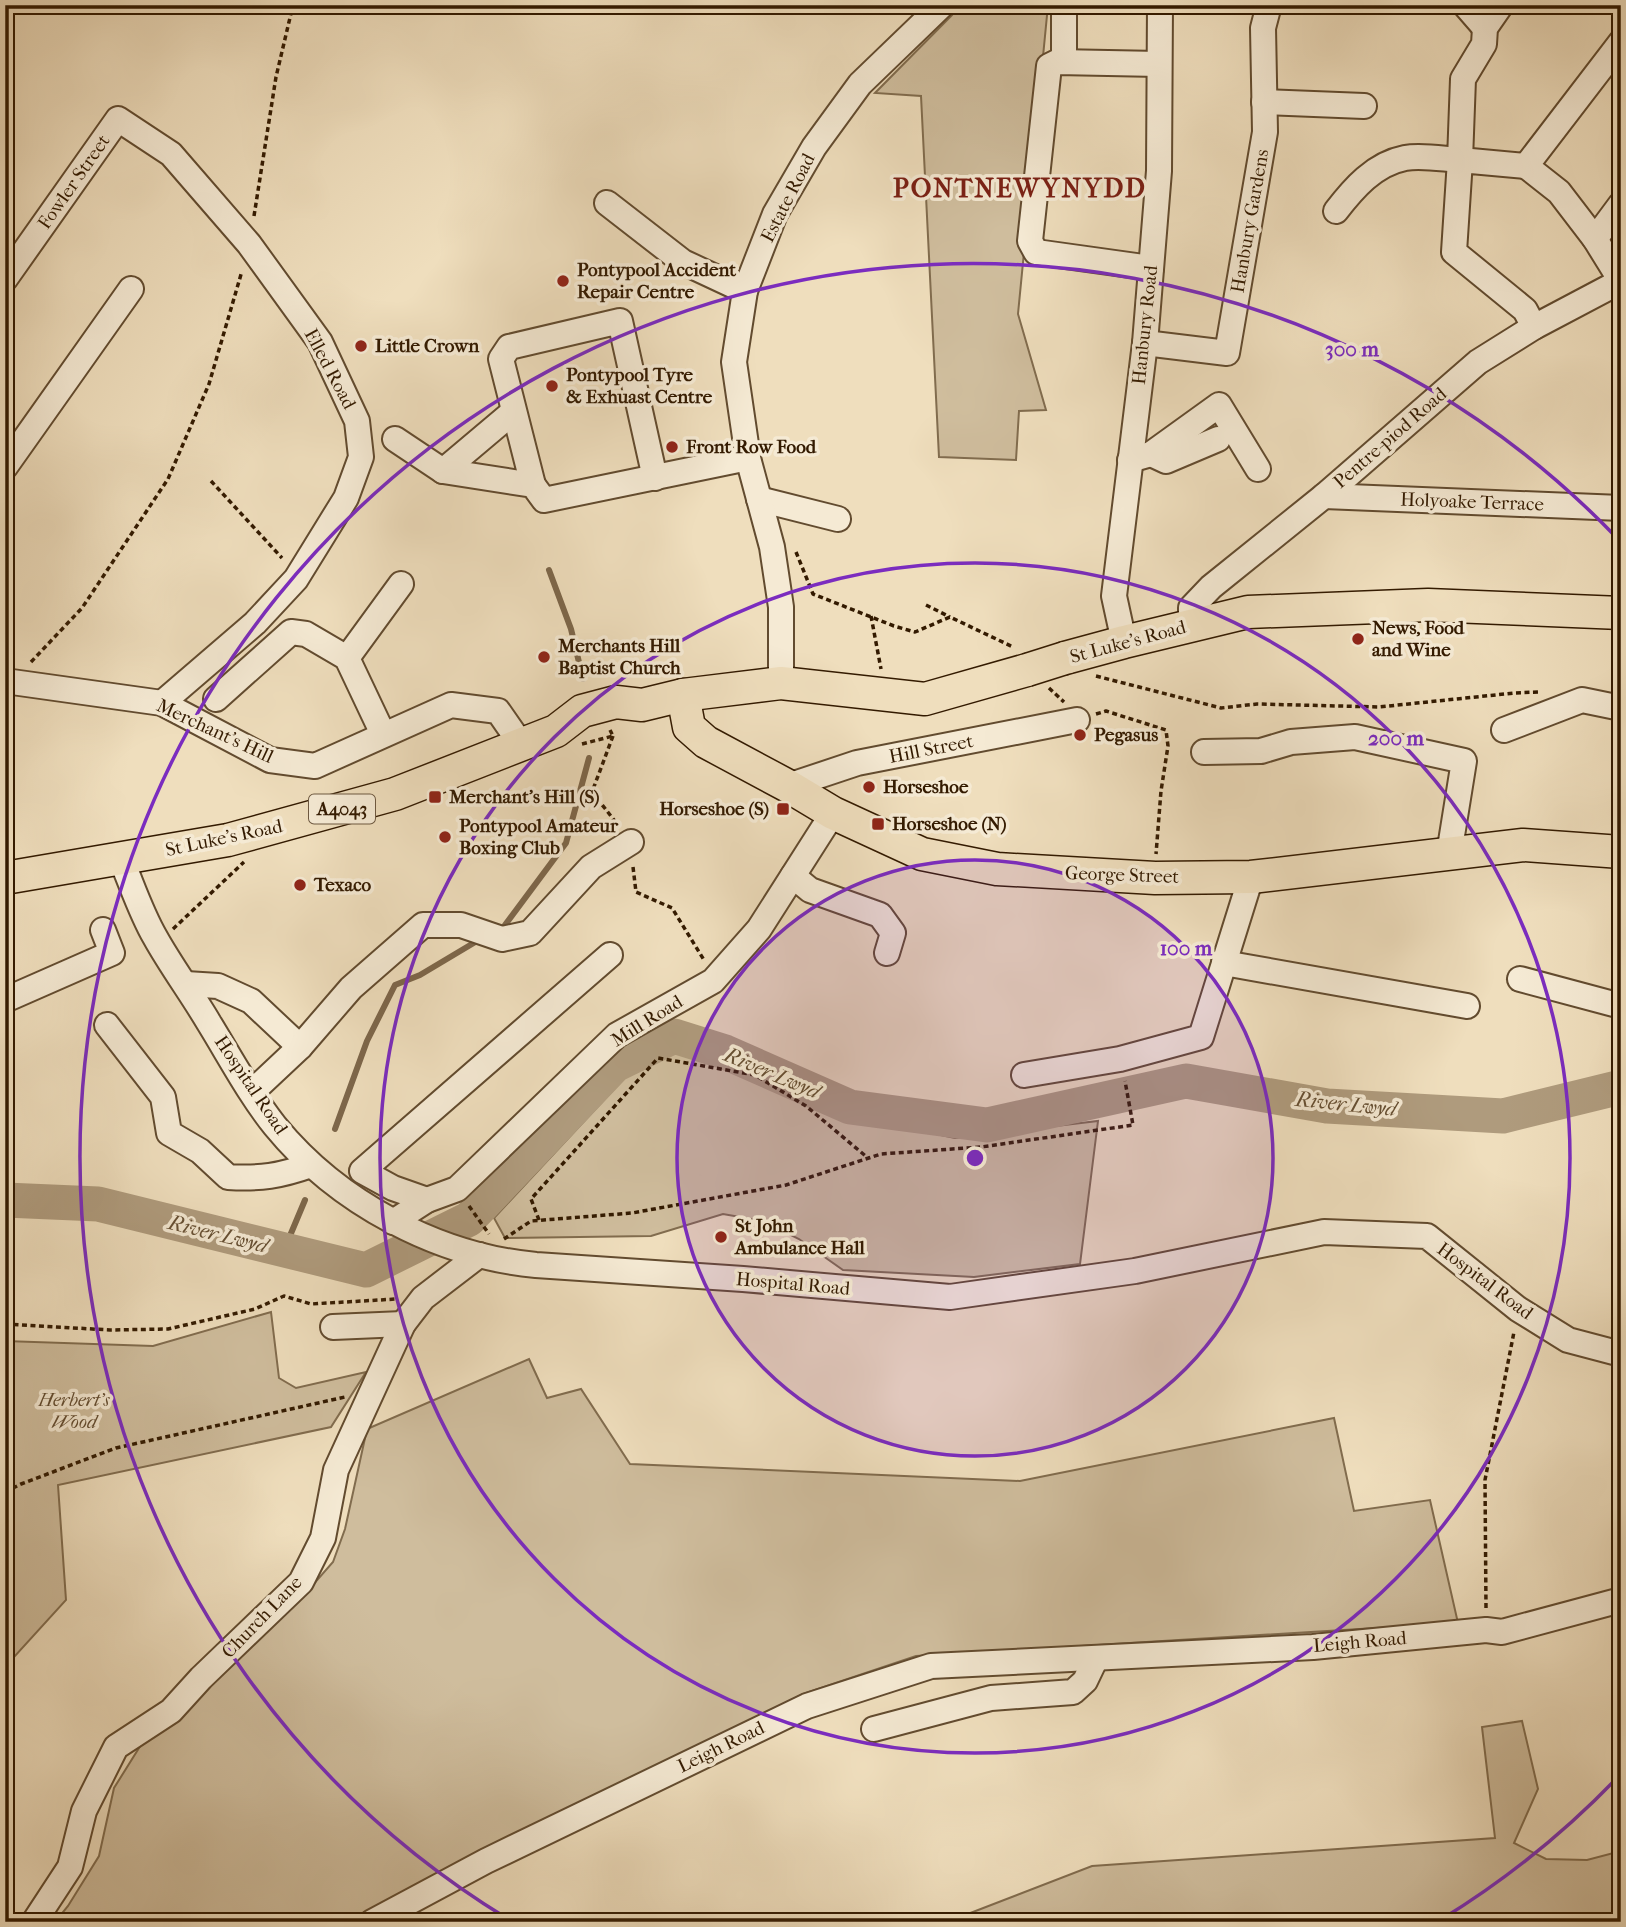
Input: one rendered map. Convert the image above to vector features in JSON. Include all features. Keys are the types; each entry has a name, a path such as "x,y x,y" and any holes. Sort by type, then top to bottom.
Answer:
{"main road":[{"name":"St Luke's Road","path":"5,878 228,840 345,809 395,794 556,732 582,711 616,702 642,705 683,695 781,684 925,699 1021,664 1075,665 1124,642 1248,612 1428,605 1621,613"},
{"name":"George Street","path":"683,695 689,727 706,742 833,813 922,854 984,867 1155,878 1251,877 1524,845 1621,852"}],"street":[{"path":"1064,5 1064,62"},
{"name":"Hanbury Road","path":"1124,642 1114,596 1141,457 1144,343 1159,171 1160,5"},
{"name":"Hanbury Gardens","path":"1144,343 1227,353 1265,132 1263,28 1269,5"},
{"path":"1465,5 1485,28"},
{"path":"1501,5 1485,28 1484,44 1463,79 1454,252 1525,310 1534,327"},
{"name":"Estate Road","path":"781,684 781,607 772,550 748,458 734,362 745,290 775,214 814,146 860,84 933,8"},
{"path":"1526,166 1621,42"},
{"path":"1151,268 1036,252 1030,241 1049,66 1057,62 1159,64"},
{"path":"1264,102 1364,106"},
{"name":"Elled Road","path":"118,119 171,154 249,244 320,342 357,421 361,457 346,498 298,575 255,624 162,703"},
{"name":"Fowler Street","path":"5,279 118,119"},
{"path":"1336,211 1354,187 1379,168 1405,158 1526,166 1559,192 1595,239 1621,281"},
{"path":"607,203 683,262 745,290"},
{"path":"1595,239 1621,204"},
{"name":"Pentre-piod Road","path":"1191,626 1191,608 1211,587 1324,496 1478,362 1534,327 1621,281"},
{"path":"5,467 131,289"},
{"path":"654,478 620,321 509,347 501,359 513,412 533,485 544,500 654,478 748,458"},
{"path":"1141,457 1219,405 1258,469"},
{"path":"443,471 513,412"},
{"path":"394,439 443,471 533,485"},
{"path":"1141,457 1166,461 1218,439"},
{"name":"Holyoake Terrace","path":"1324,496 1621,508"},
{"path":"760,499 838,519"},
{"path":"347,658 401,584"},
{"path":"216,699 291,632 306,634 347,658 383,734"},
{"name":"Merchant's Hill","path":"8,682 162,703 270,760 315,766 451,705 498,711 521,744"},
{"path":"1504,730 1582,700 1621,708"},
{"name":"Hill Street","path":"788,786 857,764 1077,720"},
{"path":"1204,752 1261,751 1291,742 1355,737 1464,761 1449,854"},
{"name":"Mill Road","path":"393,1222 427,1200 457,1188 617,1035 713,981 759,929 833,813"},
{"path":"252,1092 300,1047 351,988 423,925 461,925 502,939 530,933 591,867 631,842"},
{"name":"Hospital Road","path":"121,859 154,936 252,1092 275,1125 311,1165 352,1198 393,1222 420,1234 478,1247 504,1262 950,1297 1135,1271 1324,1232 1427,1236 1518,1309 1568,1340 1621,1354"},
{"path":"793,876 810,890 880,915 893,933 887,953"},
{"path":"1024,1075 1121,1059 1200,1037 1251,877"},
{"path":"5,1000 112,953 103,930"},
{"path":"427,1200 393,1188 362,1171 610,955"},
{"path":"1224,963 1467,1006"},
{"path":"1520,979 1621,1006"},
{"path":"186,984 218,986 251,1001 300,1047"},
{"path":"107,1025 163,1097 169,1133 200,1151 228,1177 259,1179 284,1175 311,1165"},
{"name":"Church Lane","path":"34,1922 70,1867 84,1811 116,1747 171,1711 201,1678 301,1582 323,1538 336,1470 403,1324 423,1298 478,1247"},
{"path":"333,1327 403,1324"},
{"name":"Leigh Road","path":"372,1922 486,1861 807,1706 931,1666 1313,1647 1486,1630 1502,1632 1621,1600"},
{"path":"874,1729 991,1698 1073,1692 1085,1681 1096,1658"}],"path":[{"path":"8,682 82,608 168,479 209,384 249,244 276,77 293,5"},
{"path":"211,481 298,575"},
{"path":"772,550 794,547 813,594 871,616 915,632 950,617"},
{"path":"926,605 950,617 1021,664 1048,686 1069,707 1077,720 1106,711 1166,730 1168,746 1161,791 1155,878"},
{"path":"871,616 886,695"},
{"path":"1075,665 1221,708 1257,705 1379,707 1541,692"},
{"path":"539,1220 531,1199 657,1058 755,1075 806,1106 868,1158"},
{"path":"505,1238 531,1221 632,1213 786,1185 881,1154 981,1147 1133,1125 1124,1078"},
{"path":"464,1199 478,1247"},
{"path":"5,1324 97,1329 168,1329 255,1309 284,1296 311,1304 423,1298"},
{"path":"1486,1630 1485,1480 1518,1309"},
{"path":"5,1492 116,1448 246,1421 373,1389"}],"green space":[{"path":"959,5 1048,5 1018,314 1046,410 1019,411 1016,460 939,457 921,96 875,93"},
{"path":"676,1049 757,1071 836,1113 955,1138 1098,1121 1080,1264 974,1277 843,1270 799,1239 763,1221 723,1214 651,1236 505,1238 494,1218 642,1059"},
{"name":"Herbert's Wood","path":"271,1312 279,1378 296,1388 366,1372 331,1427 58,1485 66,1600 5,1667 5,1341 153,1346"},
{"path":"529,1359 547,1398 581,1389 630,1464 1020,1481 1334,1418 1354,1511 1430,1500 1458,1623 916,1656 803,1694 482,1854 354,1922 55,1922 99,1856 114,1788 144,1740 177,1716 297,1603 333,1562 345,1529 367,1429"},
{"path":"5,1671 13,1694 5,1732"},
{"path":"1522,1721 1538,1789 1514,1843 1546,1859 1587,1860 1621,1851 1621,1922 947,1922 1092,1866 1495,1838 1482,1727"}],"waterway":[{"path":"549,570 571,629 583,679"},
{"path":"505,925 566,843 589,758"},
{"path":"335,1129 367,1041 395,985 420,975 477,941"},
{"name":"River Lwyd","path":"5,1200 98,1204 366,1270 469,1219 615,1065 674,1036 725,1052 850,1107 987,1125 1186,1081 1327,1106 1503,1116 1621,1087"},
{"path":"284,1250 305,1200"}],"place":[{"name":"Pontypool Accident Repair Centre","path":"563,281"},
{"name":"Little Crown","path":"361,346"},
{"name":"Pontypool Tyre & Exhuast Centre","path":"552,386"},
{"name":"Front Row Food","path":"672,447"},
{"name":"News, Food and Wine","path":"1358,639"},
{"name":"Merchants Hill Baptist Church","path":"544,657"},
{"name":"Pegasus","path":"1080,735"},
{"name":"Horseshoe","path":"869,787"},
{"name":"Merchant's Hill (S)","path":"435,797"},
{"name":"Horseshoe (S)","path":"783,809"},
{"name":"Horseshoe (N)","path":"878,824"},
{"name":"Pontypool Amateur Boxing Club","path":"445,837"},
{"name":"Texaco","path":"300,885"},
{"name":"St John Ambulance Hall","path":"721,1237"}],"district":[{"name":"PONTNEWYNYDD","path":"1020,188"}]}
